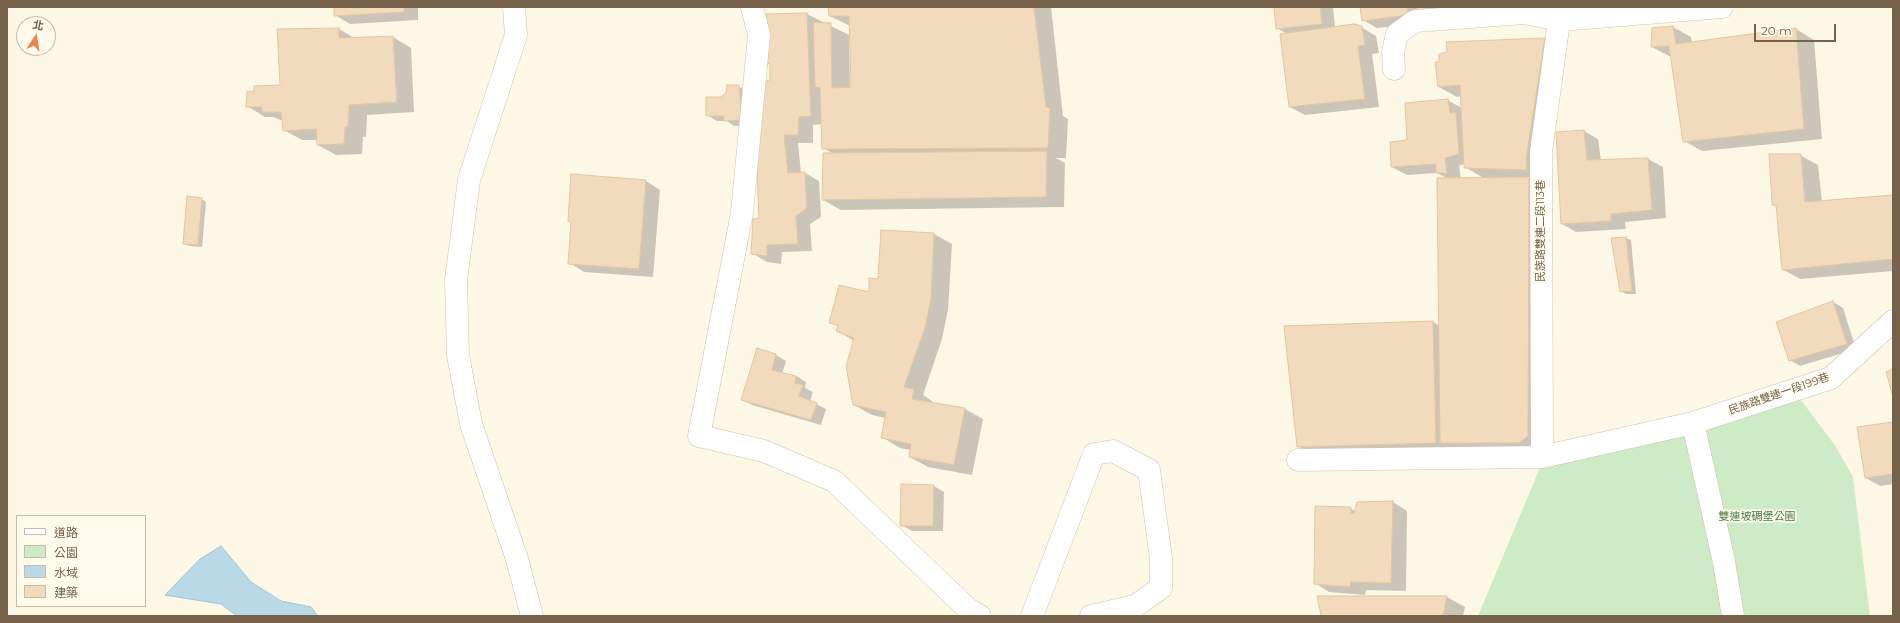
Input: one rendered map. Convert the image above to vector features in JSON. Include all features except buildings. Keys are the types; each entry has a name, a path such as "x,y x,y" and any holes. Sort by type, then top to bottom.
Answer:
{"lane":[{"path":"514,7 516,35 469,180 456,280 458,355 471,424 517,559 532,616"},
{"path":"752,7 759,35 742,213 699,436 764,451 834,481 968,609 980,616"},
{"path":"1394,69 1393,52 1397,34 1415,21 1524,13 1561,14 1722,7"},
{"name":"民族路雙連二段113巷","path":"1542,457 1541,152 1561,14"},
{"name":"民族路雙連一段199巷","path":"1298,460 1542,457 1693,423 1831,378 1893,321"},
{"path":"1693,423 1724,562 1733,616"},
{"path":"1032,616 1094,454 1113,451 1149,470 1161,558 1161,588 1136,606 1091,616"}],"green space":[{"name":"雙連坡碉堡公園","path":"1801,400 1836,447 1853,477 1870,616 1478,616 1539,470 1549,459 1732,421"}],"water":[{"path":"221,546 251,582 281,601 311,607 318,616 237,616 221,604 165,595 200,559"}]}
